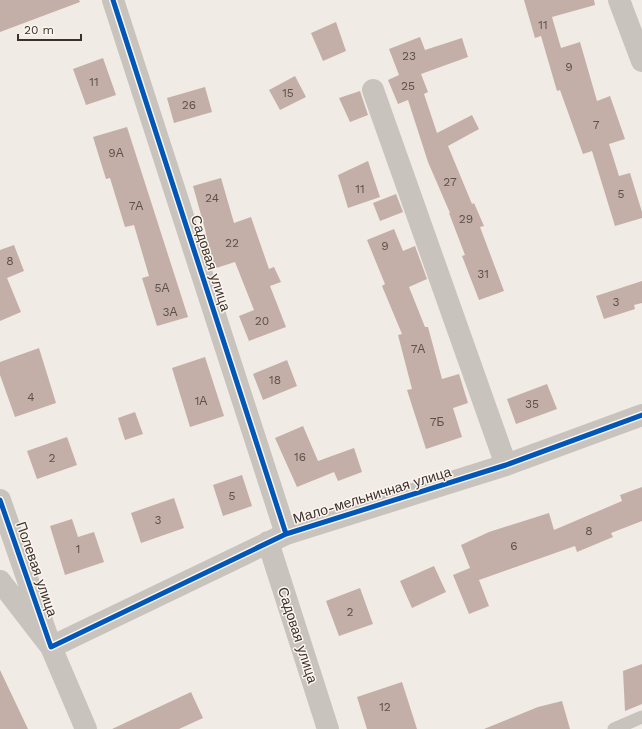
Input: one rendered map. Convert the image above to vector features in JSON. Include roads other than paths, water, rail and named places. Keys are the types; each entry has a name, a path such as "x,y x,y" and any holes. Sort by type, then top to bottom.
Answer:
{"street":[{"name":"Садовая улица","path":"113,0 277,538 328,729"},
{"path":"619,0 642,61"},
{"path":"373,90 506,465"},
{"name":"Мало-мельничная улица","path":"51,647 277,538 506,465 642,415"},
{"name":"Полевая улица","path":"0,500 51,647 86,729"},
{"name":"Полевая улица","path":"0,581 51,647"}],"lane":[{"path":"614,729 642,717"}]}
